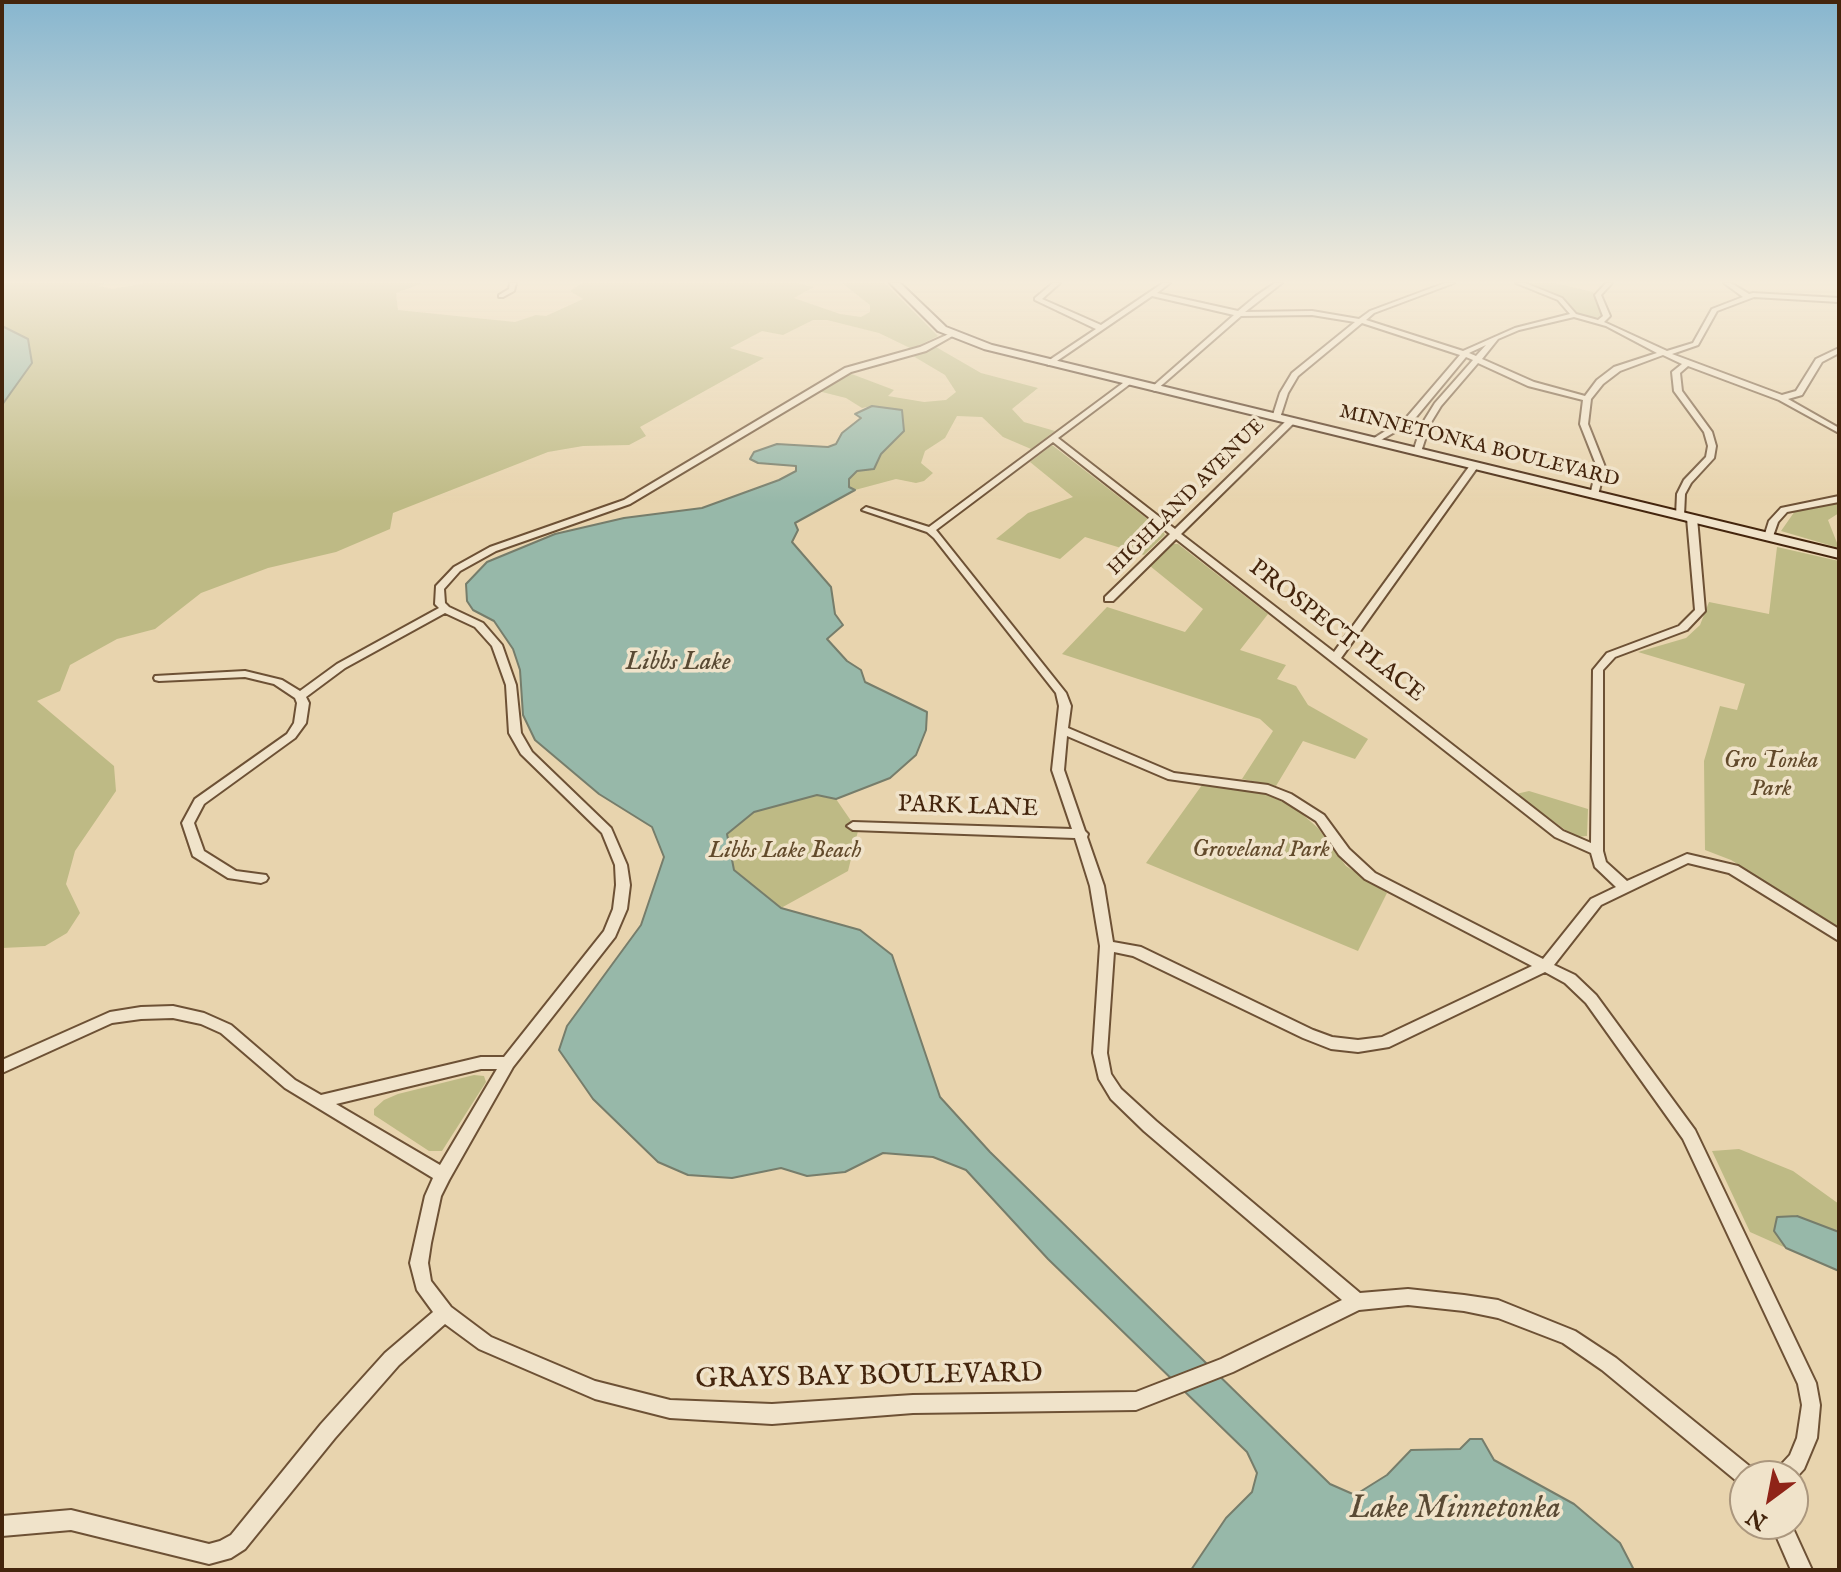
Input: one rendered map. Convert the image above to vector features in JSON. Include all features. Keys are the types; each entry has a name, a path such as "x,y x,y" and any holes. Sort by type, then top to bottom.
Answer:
{"main road":[{"name":"MINNETONKA BOULEVARD","path":"1029,356 1839,554"}],"street":[{"path":"300,696 341,666 445,609 440,604 439,588 457,569 473,559 627,502 848,370 897,356"},
{"path":"1051,363 1060,356"},
{"path":"1155,389 1192,356"},
{"path":"1276,418 1284,393 1295,375 1318,356"},
{"path":"1374,442 1409,420 1463,356"},
{"path":"1471,356 1531,384 1587,399"},
{"path":"1417,452 1426,424 1438,405 1482,356"},
{"path":"1594,495 1601,467 1584,424 1587,399 1600,382 1617,369 1657,356"},
{"path":"1669,356 1782,398 1839,431"},
{"path":"1782,398 1799,393 1819,361 1827,356"},
{"path":"1624,886 1600,864 1597,851 1598,670 1611,655 1683,628 1700,611 1681,494 1687,482 1710,458 1712,446 1708,432 1678,391 1676,372 1686,364"},
{"path":"930,530 1127,382"},
{"name":"HIGHLAND AVENUE","path":"1109,599 1290,422"},
{"name":"PROSPECT PLACE","path":"1053,438 1559,834 1597,851"},
{"path":"1335,658 1474,466"},
{"path":"1769,537 1774,521 1784,510 1839,499"},
{"path":"866,510 930,530 1061,693 1065,706 1058,770 1097,886 1107,946 1100,1053 1104,1075 1116,1094 1357,1302"},
{"name":"GRAYS BAY BOULEVARD","path":"445,609 479,625 497,645 511,685 515,733 527,754 607,831 621,865 620,909 610,933 508,1063 433,1196 419,1263 423,1284 445,1313 485,1343 535,1367 595,1390 670,1409 772,1414 913,1404 1136,1401 1226,1366 1357,1302 1408,1297 1498,1309 1569,1337 1609,1364 1729,1462"},
{"path":"159,678 245,674 278,682 300,696 303,703 300,723 291,736 199,802 188,823 198,853 233,875 261,878"},
{"path":"1062,730 1172,776 1268,789 1287,797 1320,818 1344,852 1370,876 1570,979 1591,999 1689,1135 1797,1363 1811,1405 1809,1427 1798,1460"},
{"name":"PARK LANE","path":"853,826 1082,834"},
{"path":"1107,946 1136,951 1308,1034 1331,1043 1358,1046 1384,1043 1545,966 1596,902 1687,858 1706,860 1733,869 1839,936"},
{"path":"2,1067 110,1018 173,1012 204,1019 226,1029 290,1084 443,1175"},
{"path":"321,1101 481,1063 508,1063"},
{"path":"2,1526 71,1520 209,1554 224,1551 244,1535 328,1431 392,1359 445,1313"},
{"path":"1788,1540 1802,1570"}],"green space":[{"path":"2,356 764,358 640,427 646,436 629,445 583,446 548,452 393,513 390,529 336,552 268,568 201,593 155,629 117,639 70,665 60,691 37,701 114,766 116,791 75,851 66,884 80,913 67,933 45,946 2,948"},
{"path":"914,356 952,356 981,373 1038,388 1012,409 1024,422 1055,431 1031,449 1003,437 982,417 957,416 945,438 925,451 921,463 933,473 924,481 916,483 896,479 855,490 849,487 849,478 857,471 874,469 881,454 904,431 872,406 862,408 846,398 818,391 849,373 894,390 888,396 924,402 946,400 956,392 945,375"},
{"path":"1052,445 1165,535 1144,555 1085,537 1060,559 996,539 1028,513 1073,497 1030,462"},
{"path":"1839,502 1839,513 1828,520 1839,548 1781,531 1795,511"},
{"path":"1171,544 1178,544 1268,614 1240,650 1286,665 1277,679 1296,686 1308,705 1368,739 1355,759 1303,741 1276,786 1242,779 1273,731 1260,719 1062,654 1107,607 1185,632 1203,609 1150,566"},
{"name":"Gro Tonka Park","path":"1777,547 1839,561 1839,927 1731,860 1705,850 1704,761 1720,706 1737,710 1745,684 1638,652 1686,638 1700,625 1709,602 1769,614"},
{"name":"Groveland Park","path":"1202,785 1266,794 1294,807 1318,828 1346,866 1387,893 1358,951 1146,863"},
{"path":"1529,791 1588,809 1587,836 1575,837 1516,794"},
{"name":"Libbs Lake Beach","path":"817,795 836,799 858,831 848,871 781,908 734,870 727,834 754,812"},
{"path":"474,1075 484,1076 486,1082 442,1151 429,1151 374,1115 374,1109 384,1100 398,1094"},
{"path":"1739,1149 1793,1171 1839,1204 1839,1232 1797,1216 1774,1231 1786,1248 1750,1232 1712,1151"}],"water":[{"path":"2,356 31,356 32,363 2,405"},
{"name":"Libbs Lake","path":"872,406 902,410 904,431 881,454 874,469 857,471 849,479 849,487 855,490 795,523 798,530 792,542 831,587 835,614 843,625 827,639 847,661 861,670 865,682 927,712 926,730 916,755 890,778 836,799 817,795 754,812 727,834 734,870 781,908 860,930 892,955 940,1097 990,1152 1330,1484 1355,1495 1387,1475 1411,1450 1460,1449 1470,1439 1482,1439 1494,1460 1574,1504 1620,1543 1634,1570 1191,1570 1226,1518 1252,1492 1257,1473 1247,1452 1048,1259 966,1170 933,1157 883,1153 845,1172 807,1176 781,1168 732,1178 688,1175 658,1162 593,1099 559,1050 567,1026 641,925 664,857 652,827 599,794 535,740 523,715 520,670 513,649 494,621 473,610 467,601 466,584 487,562 555,534 624,518 702,508 779,480 796,471 796,466 758,463 750,459 754,452 777,444 828,447 836,444 842,433 861,418 855,414"},
{"path":"1797,1216 1839,1232 1839,1271 1786,1248 1774,1231 1777,1217"}],"water label":[{"name":"Lake Minnetonka","path":"1455,1510"}]}
